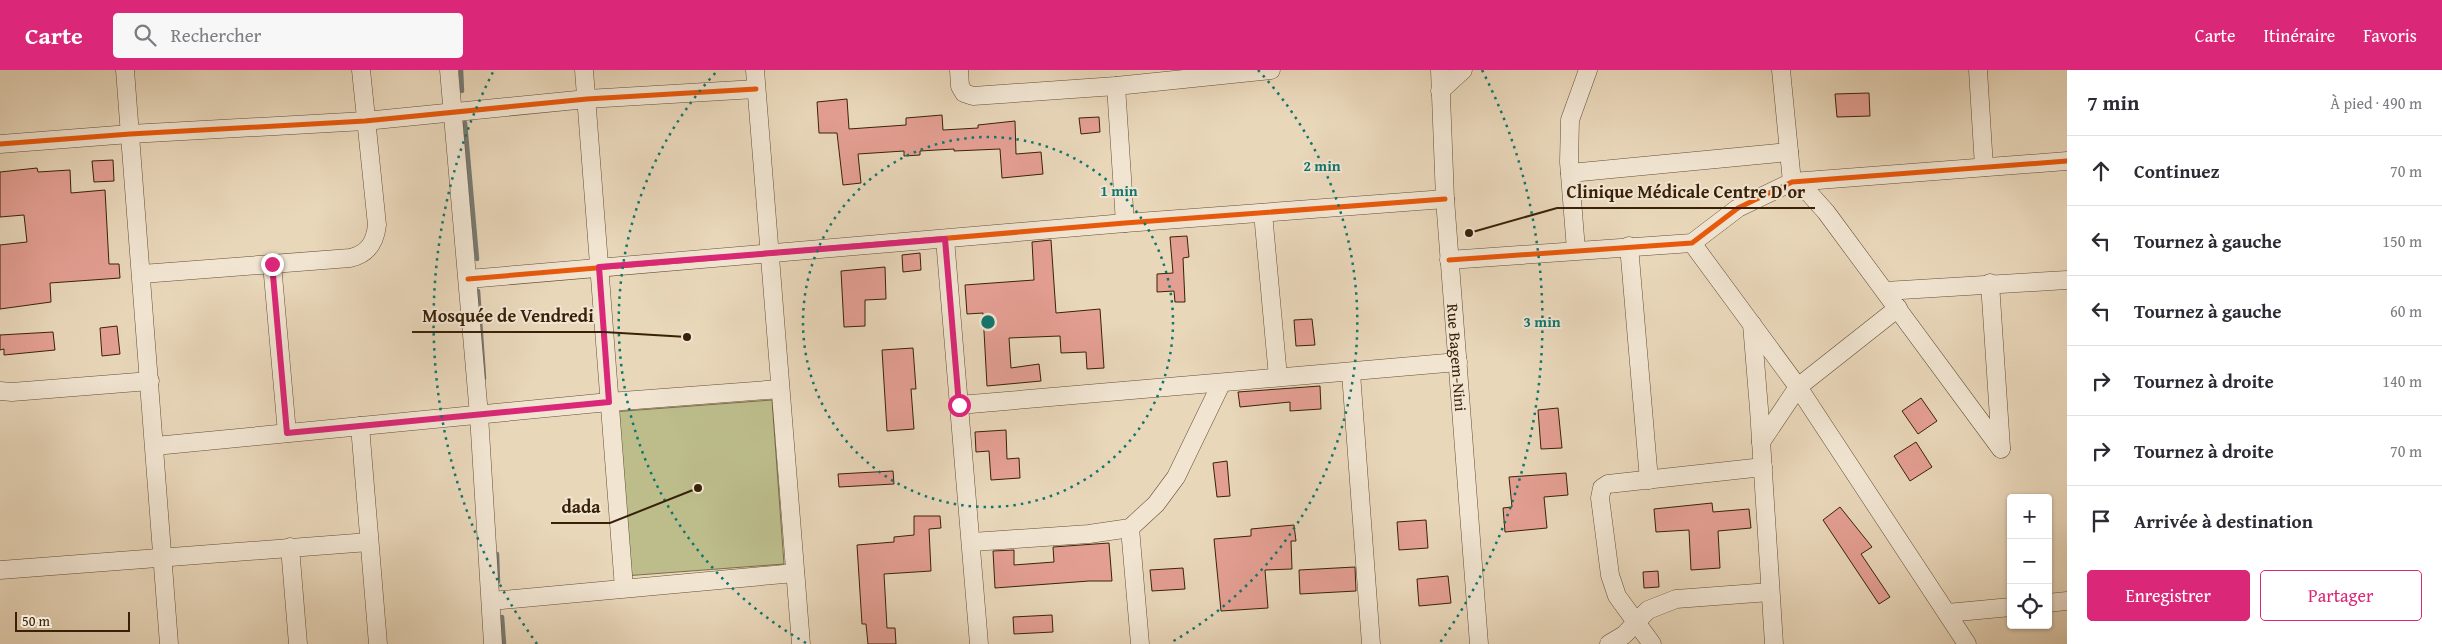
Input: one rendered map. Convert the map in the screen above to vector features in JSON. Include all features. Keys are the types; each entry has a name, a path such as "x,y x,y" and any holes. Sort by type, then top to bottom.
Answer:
{"street":[{"path":"125,70 169,644"},
{"path":"142,274 350,258 362,255 376,237 376,225 361,70"},
{"path":"449,70 479,415 494,644"},
{"path":"584,70 624,588"},
{"path":"755,70 801,644"},
{"path":"959,70 960,86 964,93 973,96 1116,86 1271,70"},
{"name":"Rue Bagem-Nini","path":"1440,70 1445,199 1479,644"},
{"path":"1440,91 1463,70"},
{"path":"1576,250 1570,174 1570,120 1588,70"},
{"path":"1781,70 1792,182"},
{"path":"1978,70 1984,167"},
{"path":"1116,86 1124,223"},
{"path":"0,144 130,134 365,121 587,99 756,89"},
{"path":"1570,174 1789,152"},
{"path":"1450,260 1692,243 1738,208 1792,182 2067,161"},
{"path":"1792,182 1809,193 1826,212 2001,449 1990,283"},
{"path":"468,279 1124,223 1445,199"},
{"path":"1263,213 1278,377"},
{"path":"945,239 972,542 979,644"},
{"path":"1692,243 1798,386 1967,644"},
{"path":"1629,246 1648,480"},
{"path":"272,264 287,433"},
{"path":"1885,291 1990,283 2067,280"},
{"path":"1761,442 1798,386 1898,308"},
{"path":"1752,323 1774,644"},
{"path":"959,405 1110,391 1221,384 1278,377 1351,373 1458,362"},
{"path":"1351,373 1371,644"},
{"path":"0,391 12,392 150,381"},
{"path":"972,542 1089,534 1130,528 1156,504 1176,477 1221,384"},
{"path":"155,446 609,402 780,389"},
{"path":"360,426 378,644"},
{"path":"1652,644 1617,596 1610,575 1600,498 1602,488 1608,484 1763,467"},
{"path":"1130,528 1140,644"},
{"path":"0,570 369,542"},
{"path":"290,547 298,644"},
{"path":"491,600 795,573"},
{"path":"1608,644 1624,635 1648,610 1676,598 1770,592"},
{"path":"2052,603 2067,602"},
{"path":"1947,613 2007,607"}],"green space":[{"path":"772,400 784,564 624,576 612,412"}],"building":[{"path":"1869,93 1870,116 1837,117 1835,94"},
{"path":"847,99 849,129 906,125 906,118 942,115 943,130 978,128 978,125 1015,121 1016,154 1041,152 1043,174 1002,178 1000,149 920,151 920,155 904,156 904,151 858,154 861,183 843,185 837,133 819,133 817,102"},
{"path":"1099,117 1100,132 1081,134 1079,118"},
{"path":"113,160 114,181 94,182 92,161"},
{"path":"37,168 38,172 70,170 71,193 105,190 109,264 119,264 120,278 50,283 51,302 0,309 0,245 27,242 24,215 0,217 0,172"},
{"path":"1187,236 1189,257 1183,258 1185,302 1175,302 1174,291 1157,292 1157,274 1173,273 1170,237"},
{"path":"1051,240 1056,313 1100,309 1104,368 1087,369 1086,352 1061,353 1060,336 1009,338 1011,368 1039,364 1041,381 987,386 983,313 967,314 965,285 1034,280 1032,242"},
{"path":"920,253 921,270 903,272 902,255"},
{"path":"885,267 886,299 865,300 865,326 844,327 841,271"},
{"path":"1312,319 1315,345 1296,346 1294,320"},
{"path":"117,326 120,354 102,356 100,328"},
{"path":"53,332 55,350 4,355 4,349 0,350 0,335"},
{"path":"913,348 916,389 911,389 914,429 887,431 882,350"},
{"path":"1320,386 1321,409 1290,411 1290,402 1240,407 1238,392"},
{"path":"1921,398 1937,421 1918,434 1902,411"},
{"path":"1558,408 1562,448 1541,449 1538,410"},
{"path":"1006,430 1007,459 1019,458 1020,478 991,480 989,451 976,452 975,432"},
{"path":"1916,442 1932,467 1910,481 1894,456"},
{"path":"1227,461 1230,496 1217,497 1213,463"},
{"path":"893,471 894,484 839,487 838,474"},
{"path":"1566,473 1568,495 1544,497 1547,528 1505,532 1503,508 1512,507 1509,477"},
{"path":"1712,503 1713,512 1749,509 1751,528 1718,531 1720,568 1691,570 1689,530 1656,532 1654,509"},
{"path":"1840,507 1872,547 1861,554 1890,597 1879,604 1823,520"},
{"path":"914,516 940,516 941,528 929,529 931,571 884,574 887,628 895,628 896,644 868,644 866,624 862,624 857,545 894,542 894,537 914,535"},
{"path":"1426,520 1428,548 1399,550 1397,522"},
{"path":"1294,525 1296,541 1291,541 1292,569 1265,570 1268,608 1221,611 1214,539 1251,536 1251,529"},
{"path":"1109,543 1112,581 995,588 993,551 1014,550 1014,565 1054,562 1053,547"},
{"path":"1355,567 1356,591 1300,594 1299,570"},
{"path":"1183,568 1185,589 1152,591 1150,570"},
{"path":"1658,571 1659,587 1644,588 1643,572"},
{"path":"1448,576 1451,603 1419,606 1417,579"},
{"path":"1052,615 1053,632 1014,634 1013,617"}],"waterway":[{"path":"461,70 462,91"},
{"path":"465,123 477,259"},
{"path":"478,291 484,378"},
{"path":"497,554 498,582"},
{"path":"502,617 504,644"}],"cycle path":[{"path":"0,144 130,134 365,121 587,99 756,89"},
{"path":"1449,260 1692,243 1738,208 1792,182 2067,161"},
{"path":"468,279 1125,223 1445,199"}],"place":[{"name":"Clinique Médicale Centre D'or","path":"1469,233"},
{"name":"Mosquée de Vendredi","path":"687,337"},
{"name":"dada","path":"698,488"}],"route":[{"path":"272,264 287,433 609,402 599,267 945,239 959,405"}]}
